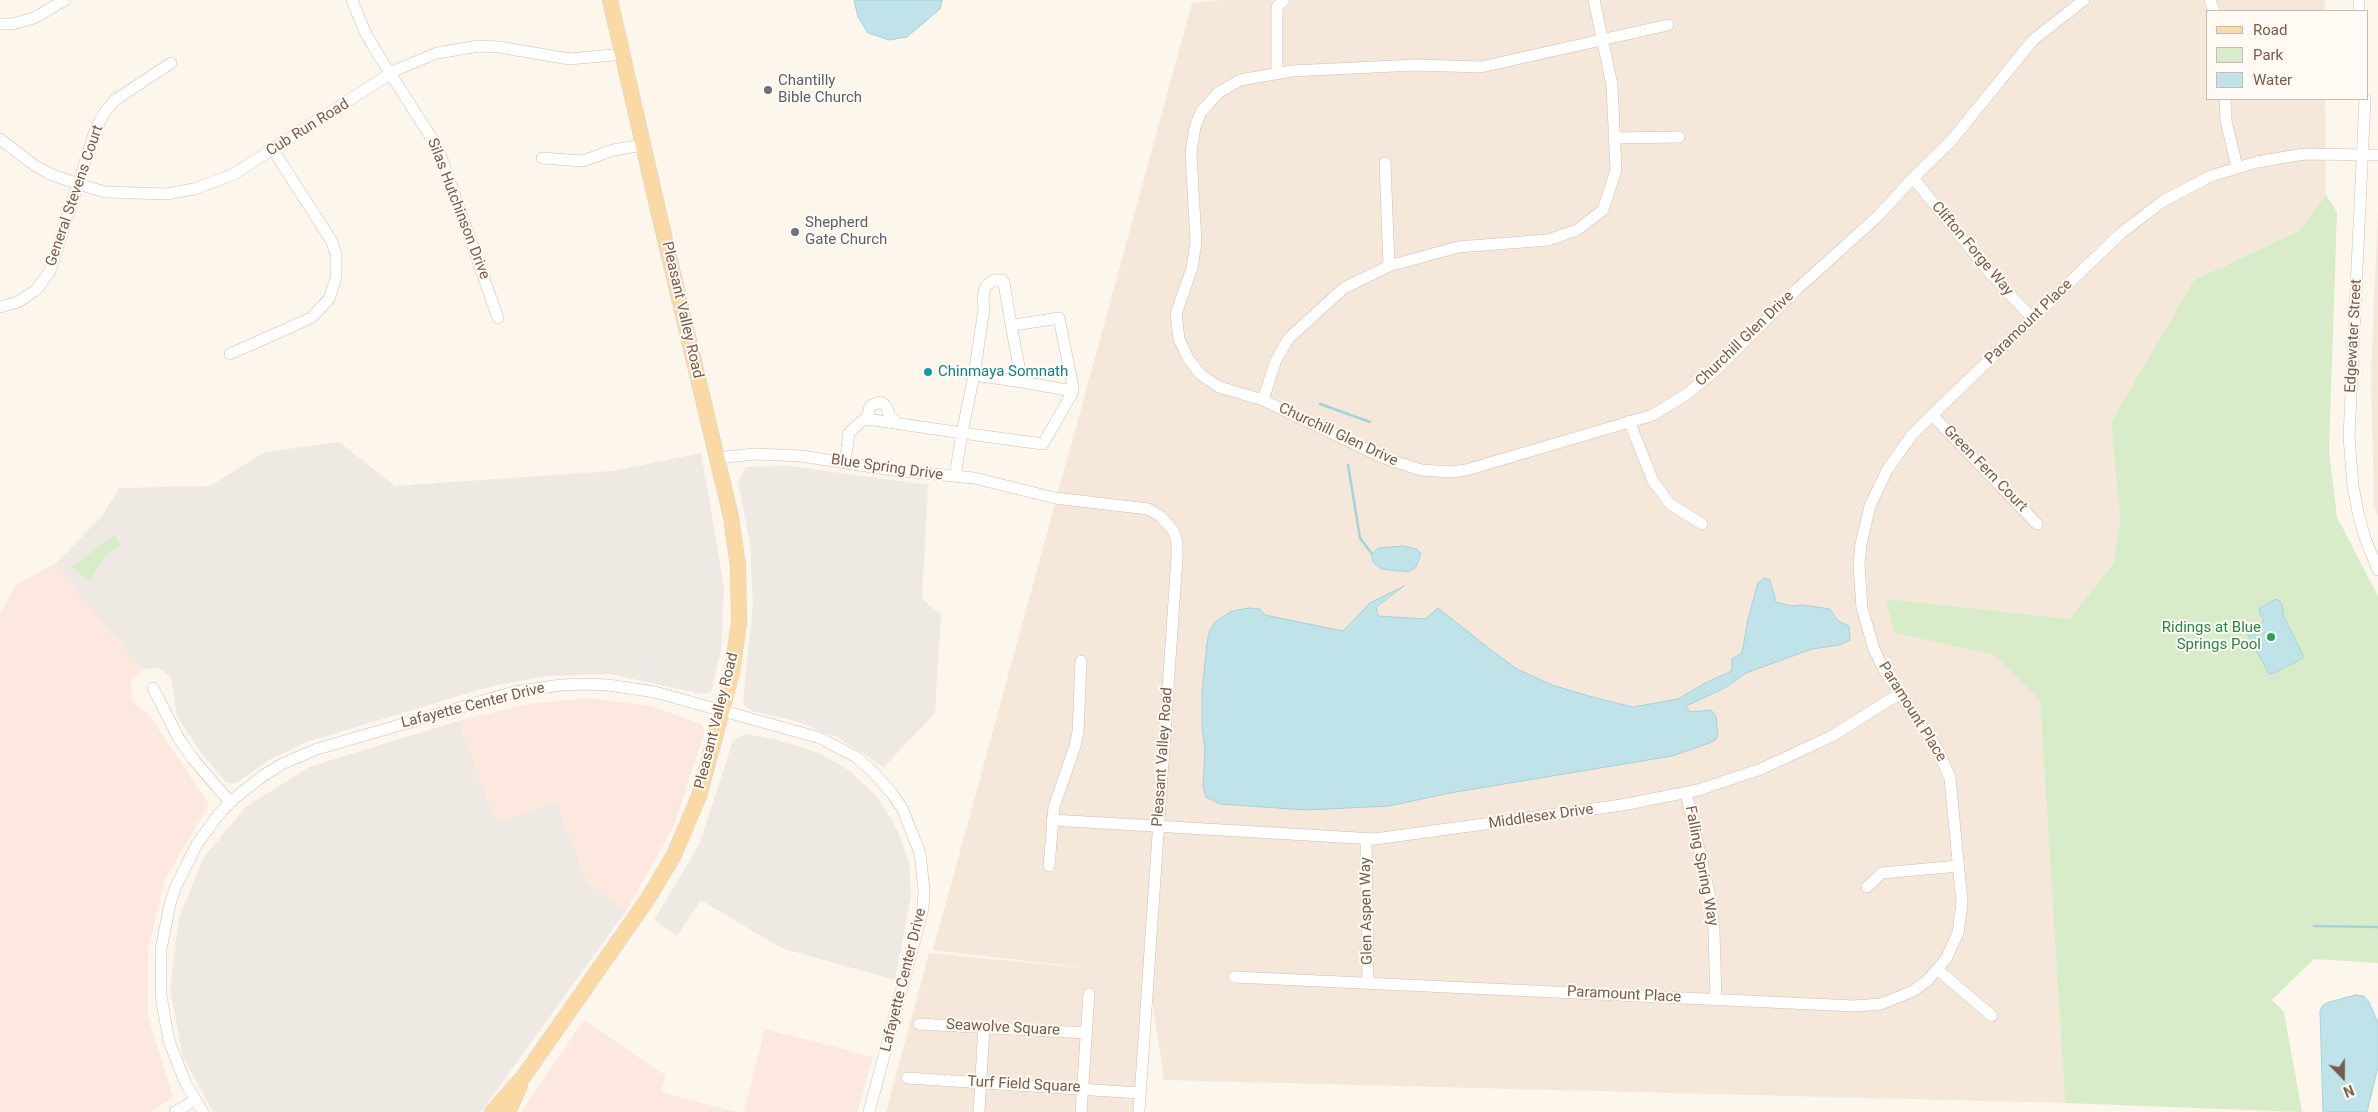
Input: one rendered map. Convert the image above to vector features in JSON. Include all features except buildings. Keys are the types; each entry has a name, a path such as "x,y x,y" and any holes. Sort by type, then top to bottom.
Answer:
{"main road":[{"name":"Pleasant Valley Road","path":"492,1112 524,1076 647,900 674,855 699,796 732,672 739,623 740,598 736,541 610,0"},
{"name":"Pleasant Valley Road","path":"508,1112 524,1076"}],"street":[{"path":"0,24 12,24 34,18 65,0"},
{"name":"Silas Hutchinson Drive","path":"352,0 365,32 438,148 498,318"},
{"path":"1277,74 1277,7 1284,0"},
{"path":"1263,400 1276,360 1289,338 1344,288 1389,266 1458,247 1548,240 1577,230 1603,210 1616,170 1615,138 1612,85 1594,0"},
{"name":"Churchill Glen Drive","path":"1668,25 1481,67 1415,65 1277,74 1240,80 1218,93 1201,112 1195,127 1190,153 1196,227 1194,257 1176,314 1179,339 1188,358 1200,374 1219,387 1263,400 1384,458 1411,468 1434,471 1458,471 1484,465 1653,415 1687,394 1716,370 1795,291 1878,216 1951,141 2033,40 2084,0"},
{"name":"Cub Run Road","path":"0,139 34,165 50,174 105,192 136,195 194,189 234,174 390,73 437,53 479,46 509,48 569,59 624,54"},
{"name":"General Stevens Court","path":"0,306 18,302 36,290 50,271 96,128 105,112 115,100 171,63"},
{"path":"2225,100 2226,121 2237,167"},
{"name":"Edgewater Street","path":"2364,100 2349,437 2350,464 2358,512 2365,538 2378,570"},
{"path":"1615,138 1679,138"},
{"path":"542,158 583,162 613,150 644,146"},
{"path":"230,354 311,318 329,299 336,278 336,254 331,240 273,150"},
{"name":"Paramount Place","path":"1234,976 1854,1006 1873,1005 1898,999 1913,991 1938,970 1952,946 1961,919 1959,866 1953,794 1948,770 1938,750 1885,672 1867,629 1860,587 1861,544 1870,506 1887,470 1912,435 1932,415 2141,216 2186,188 2237,167 2278,157 2304,154 2378,155"},
{"path":"1385,163 1389,266"},
{"name":"Clifton Forge Way","path":"1913,178 1990,274 2032,318"},
{"path":"955,476 974,375 984,308 984,290 994,280 1002,280 1004,284 1022,382"},
{"path":"844,462 849,433 858,423 867,419 1043,444 1072,391 1059,318 1014,325 1012,330"},
{"path":"974,375 1072,391"},
{"path":"867,419 870,406 881,402 886,406 890,417 897,423"},
{"name":"Green Fern Court","path":"1932,415 2037,524"},
{"path":"1629,421 1649,472 1670,504 1702,524"},
{"name":"Blue Spring Drive","path":"717,458 772,454 844,462 892,470 996,482 1055,498"},
{"name":"Pleasant Valley Road","path":"1055,498 1148,509 1169,524 1177,541 1139,1112"},
{"path":"1049,866 1052,820 1057,794 1075,746 1078,732 1080,661"},
{"name":"Lafayette Center Drive","path":"203,1112 176,1064 165,1023 161,996 161,950 170,904 183,869 208,828 230,802 264,775 306,753 537,687 585,684 624,686 655,692 820,738 856,757 875,773 902,808 914,834 923,871 923,909 869,1112"},
{"path":"153,688 180,739 208,778 230,802"},
{"name":"Middlesex Drive","path":"1052,820 1366,839 1396,838 1622,805 1686,793 1730,780 1792,756 1832,736 1899,694"},
{"name":"Falling Spring Way","path":"1686,793 1710,897 1715,948 1716,1000"},
{"name":"Glen Aspen Way","path":"1366,839 1368,983"},
{"path":"1867,887 1882,873 1959,866"},
{"path":"1938,970 1992,1016"},
{"path":"1081,1112 1089,994"},
{"name":"Seawolve Square","path":"919,1024 1087,1033"},
{"path":"979,1112 984,1027"},
{"name":"Turf Field Square","path":"907,1078 1140,1093"},
{"path":"174,1112 195,1100"}],"shaded area":[{"path":"1220,0 2325,0 2325,10 2206,10 2206,100 2325,100 2326,195 2299,231 2194,280 2111,422 2120,520 2113,564 2069,619 1888,599 1886,602 1894,633 1994,655 2040,701 2065,1103 1164,1080 1149,979 1141,1112 886,1112 929,953 1104,970 933,950 1192,3"},
{"path":"2378,210 2378,516 2374,508 2371,373"},
{"path":"339,442 395,486 612,471 701,453 724,587 721,651 711,692 703,694 609,674 546,676 492,686 306,742 269,760 237,783 227,783 201,753 177,716 171,677 158,668 143,669 75,591 77,588 56,563 103,515 119,488 210,486 265,452"},
{"path":"789,466 928,485 922,599 941,615 935,713 884,767 839,738 795,721 752,711 743,704 753,603 750,544 738,481 746,467"},
{"path":"56,563 77,588 75,591 143,669 131,682 132,701 150,716 209,805 165,879 148,949 148,1017 173,1097 151,1112 0,1112 0,614 16,585"},
{"path":"589,698 651,706 702,724 704,734 674,826 626,911 587,882 556,802 497,823 458,721 528,704"},
{"path":"458,721 497,823 556,802 587,882 626,911 481,1112 213,1112 183,1057 170,989 179,917 204,857 246,807 309,767"},
{"path":"745,734 777,740 819,753 850,771 878,798 897,829 909,863 911,897 895,980 781,948 701,900 677,936 654,920 699,845 733,741"},
{"path":"584,1020 666,1076 661,1092 736,1112 521,1112"},
{"path":"765,1029 873,1057 857,1112 744,1112"}],"green space":[{"path":"2326,195 2337,212 2329,451 2337,517 2378,596 2378,963 2314,959 2272,1000 2284,1012 2302,1112 2065,1103 2040,701 1994,655 1894,633 1886,602 1888,599 2069,619 2113,564 2120,520 2111,422 2194,280 2299,231"},
{"path":"115,535 121,546 106,555 90,581 71,567"}],"water":[{"path":"854,0 942,0 940,9 907,37 889,40 868,33 858,17"},
{"path":"1403,546 1417,549 1421,554 1416,567 1409,572 1381,569 1373,562 1372,554 1378,548"},
{"path":"1765,578 1770,580 1776,602 1792,606 1803,605 1830,609 1838,621 1849,626 1850,640 1840,645 1812,649 1746,673 1725,688 1686,706 1690,712 1711,710 1716,716 1718,736 1714,741 1707,744 1672,756 1450,793 1389,806 1306,810 1220,804 1206,797 1203,786 1205,749 1202,728 1202,691 1207,643 1209,632 1215,622 1232,611 1249,608 1260,609 1265,615 1343,631 1370,603 1404,586 1376,607 1378,616 1425,619 1438,608 1517,669 1552,685 1633,707 1678,699 1705,683 1732,671 1732,659 1742,653 1748,619 1758,583"},
{"name":"Ridings at Blue Springs Pool","path":"2276,599 2280,601 2284,611 2282,613 2303,655 2302,659 2269,674 2247,630 2264,621 2259,611 2260,608"},
{"path":"2356,995 2364,996 2369,1002 2378,1023 2378,1067 2367,1112 2323,1112 2320,1011 2323,1005 2329,1002"}],"waterway":[{"path":"1320,404 1370,422"},
{"path":"1348,465 1360,538 1372,554"},
{"path":"2314,926 2378,927"}],"place":[{"name":"Chantilly Bible Church","path":"768,90"},
{"name":"Shepherd Gate Church","path":"795,232"},
{"name":"Chinmaya Somnath","path":"928,372"},
{"name":"Ridings at Blue Springs Pool","path":"2271,637"}]}
